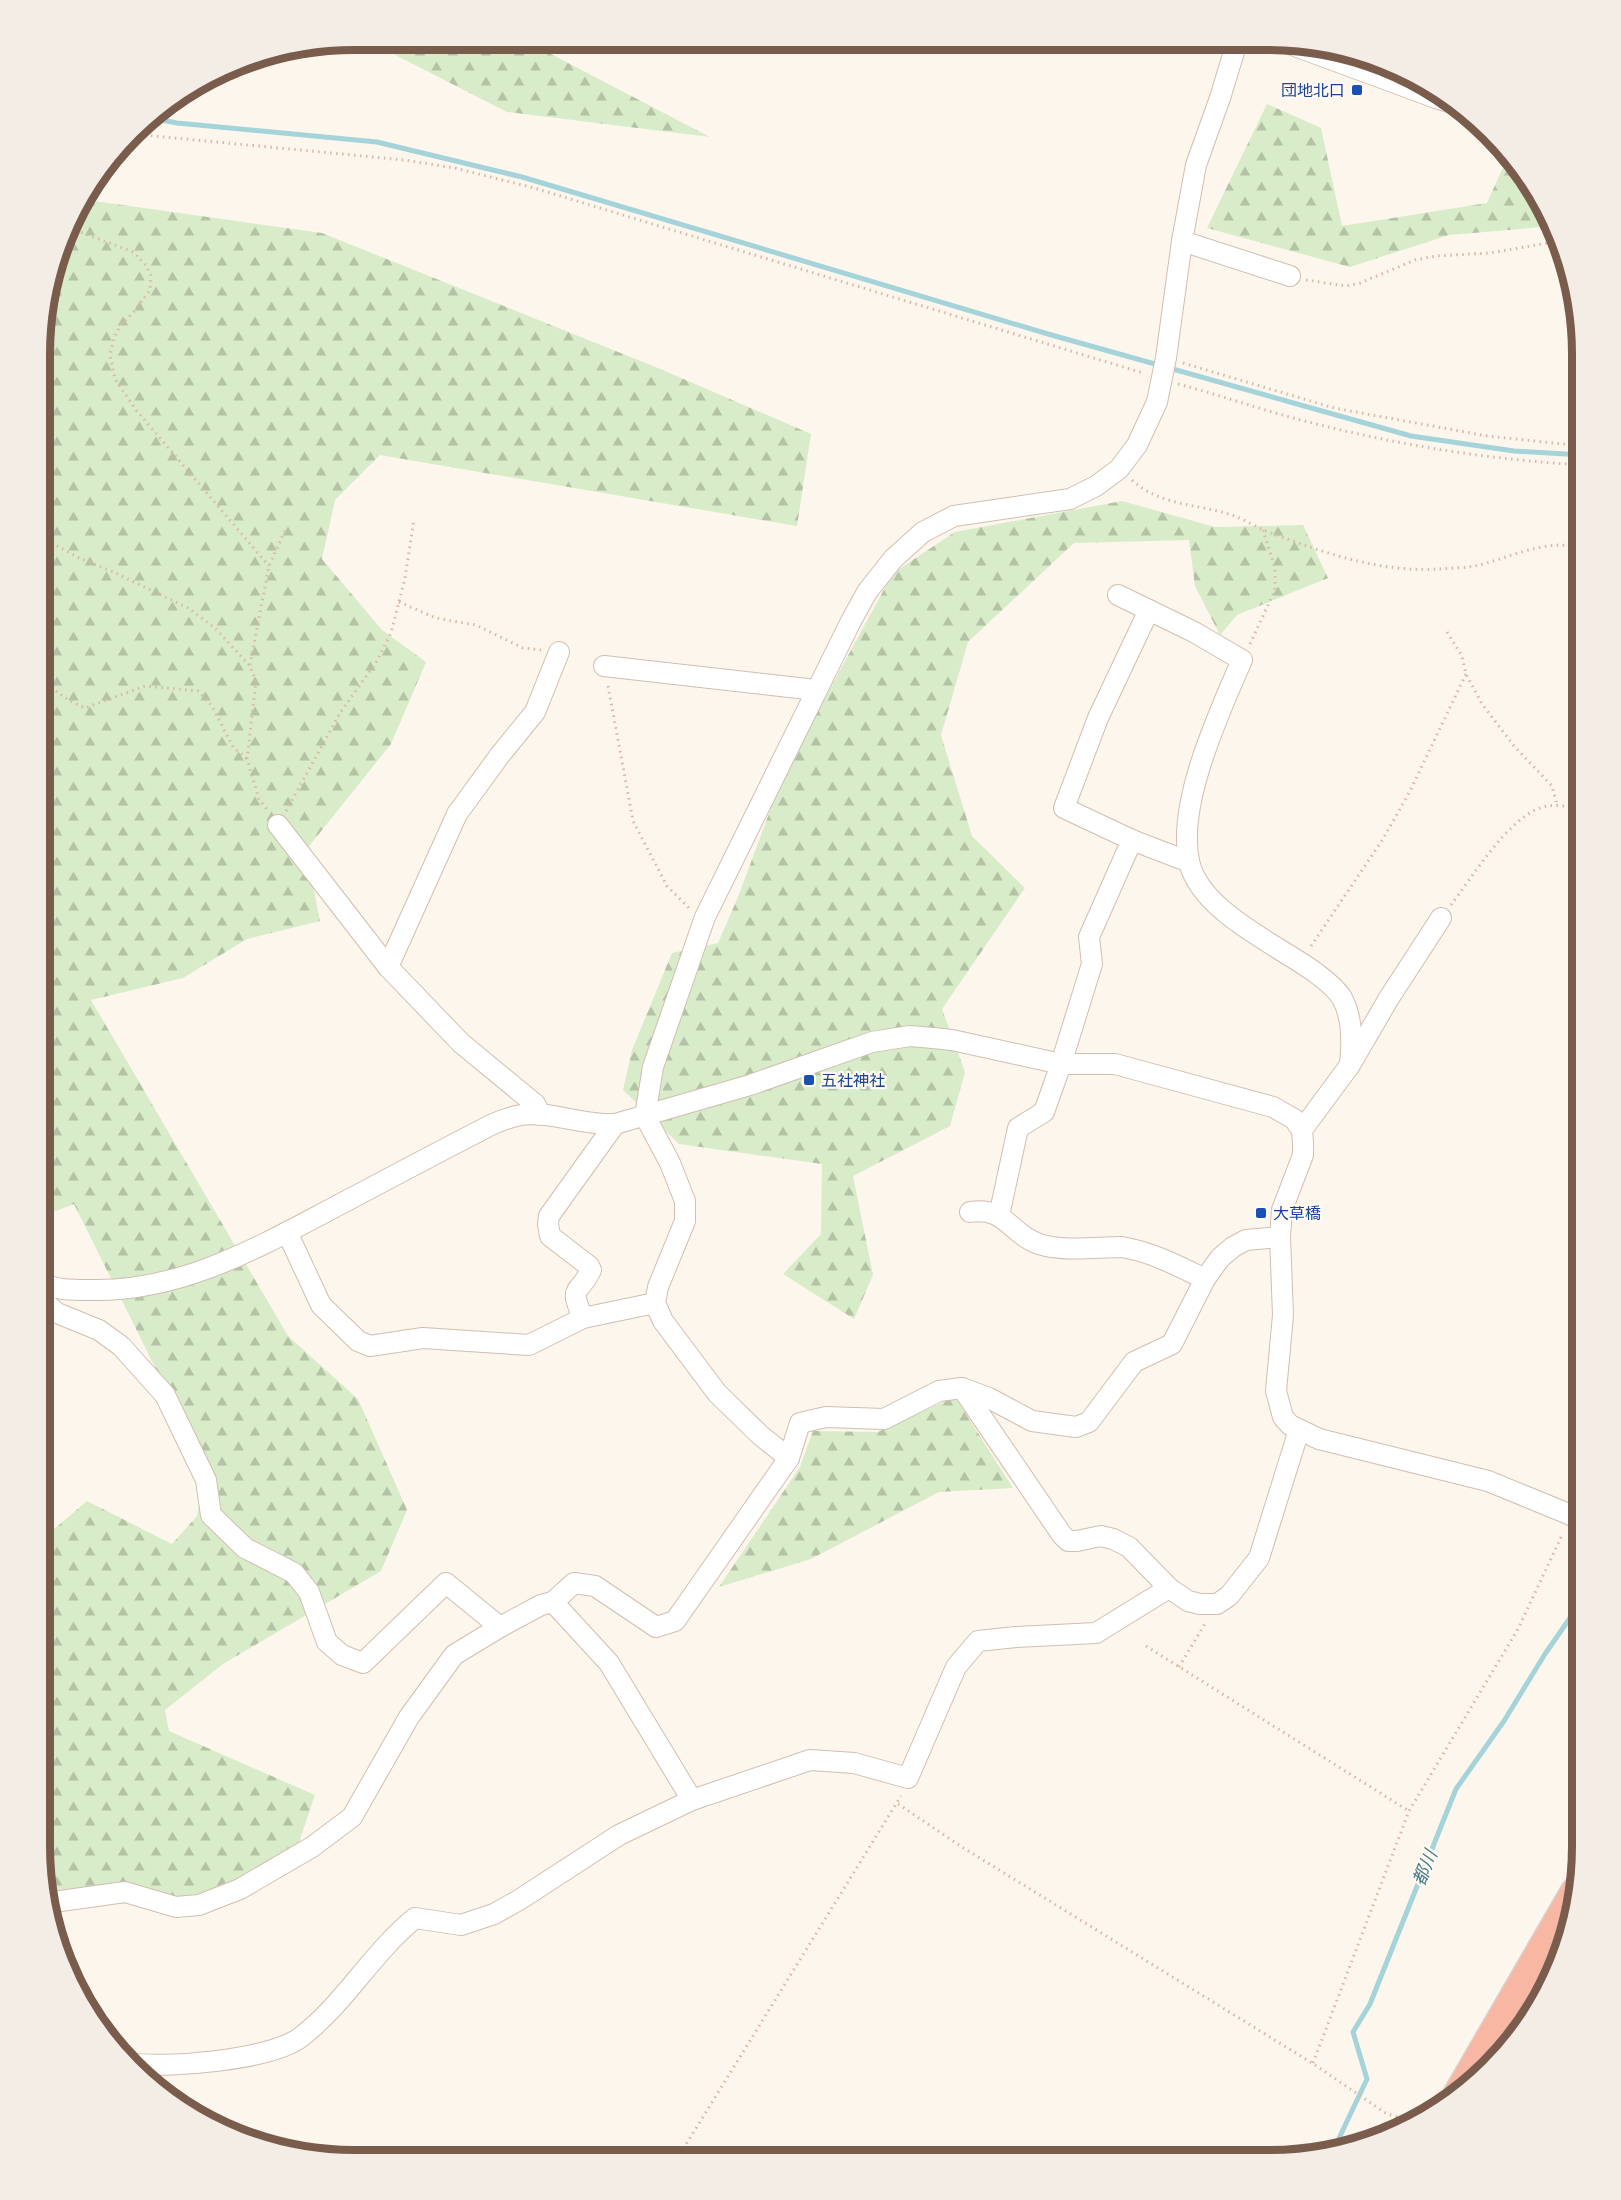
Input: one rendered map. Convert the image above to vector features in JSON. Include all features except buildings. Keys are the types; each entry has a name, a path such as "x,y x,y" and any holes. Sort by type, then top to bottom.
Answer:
{"highway":[{"path":"1473,2070 1564,1913"}],"street":[{"path":"789,1458 760,1435 717,1393 663,1321 655,1303 658,1287 686,1221 685,1202 670,1163 645,1116 653,1067 705,917 816,690 867,592 893,559 923,532 954,516 1070,499 1096,486 1119,469 1137,445 1157,402 1162,379 1182,241 1196,165 1235,50"},
{"path":"1314,53 1425,94"},
{"path":"1182,241 1290,276"},
{"path":"1118,595 1194,632 1242,660 1219,713 1193,793 1188,834 1189,862 1197,880 1210,899 1256,936 1305,966 1342,997 1348,1015 1352,1043 1350,1065"},
{"path":"1149,610 1098,718 1064,808 1132,840 1189,862"},
{"path":"388,967 457,814 500,754 536,712 559,652"},
{"path":"604,666 816,690"},
{"path":"278,825 388,967 462,1043 535,1104 541,1115"},
{"path":"999,1216 1018,1128 1044,1112 1092,964 1089,938 1132,840"},
{"path":"1302,1130 1350,1065 1389,998 1441,918"},
{"path":"50,1286 62,1290 97,1291 136,1288 176,1280 224,1264 493,1124 516,1116 541,1115 601,1125 615,1124 750,1085 872,1042 910,1036 952,1040 1061,1064 1115,1064 1272,1107 1294,1119 1302,1130 1303,1155 1282,1210 1280,1237 1283,1315 1276,1391 1283,1417 1290,1425 1334,1444 1488,1481 1572,1516"},
{"path":"584,1318 576,1302 576,1293 591,1270 589,1266 550,1236 549,1216 615,1124"},
{"path":"970,1212 983,1210 999,1216 1037,1244 1051,1247 1133,1248 1147,1252 1204,1279"},
{"path":"287,1232 321,1305 358,1341 370,1346 423,1338 529,1346 584,1318 655,1303"},
{"path":"54,1902 125,1892 176,1907 199,1905 240,1889 312,1847 352,1817 410,1717 454,1655 541,1605 553,1602 573,1582 595,1586 656,1628 675,1621 789,1458 800,1423 826,1417 884,1419 939,1391 962,1388 989,1398 1032,1421 1076,1427 1089,1422 1134,1362 1172,1344 1204,1279 1220,1258 1246,1240 1280,1237"},
{"path":"50,1299 62,1290"},
{"path":"50,1309 99,1330 121,1346 165,1395 206,1480 211,1515 245,1548 294,1573 309,1592 327,1642 342,1655 363,1663 446,1583 500,1627"},
{"path":"962,1388 1062,1536 1068,1541 1077,1541 1101,1536 1121,1543 1129,1547 1169,1588 1188,1601 1200,1604 1217,1604 1229,1596 1259,1558 1299,1430"},
{"path":"142,2064 182,2065 260,2054 300,2038 334,2004 394,1935 415,1918 461,1924 494,1914 619,1835 692,1800 810,1760 854,1763 908,1778 956,1667 978,1641 1096,1633 1169,1588"},
{"path":"553,1602 609,1664 692,1800"}],"path":[{"path":"143,135 404,160 455,168 534,188 1281,415 1409,444 1530,462 1572,464"},
{"path":"76,230 134,252 146,265 151,276 150,290 132,314 121,324 114,338 110,355 115,379 142,417 269,566"},
{"path":"1290,276 1323,284 1346,286 1360,283 1415,260 1436,256 1489,253 1550,243"},
{"path":"1166,358 1334,408 1487,436 1572,446"},
{"path":"1119,469 1142,490 1164,501 1232,515 1302,545 1372,564 1411,570 1474,566 1543,546 1572,547"},
{"path":"50,542 79,558 111,570 188,608 215,628 250,666 256,681 247,759 259,799 278,825 340,713 377,661 391,633 414,519"},
{"path":"1242,660 1275,590 1275,568 1263,530"},
{"path":"250,666 269,566 285,531"},
{"path":"399,602 436,618 477,625 523,648 559,652"},
{"path":"1447,632 1462,656 1466,675 1482,704 1514,746 1552,786 1557,805"},
{"path":"604,666 633,821 667,886 691,909 705,917"},
{"path":"1305,966 1311,946 1383,839 1410,791 1466,675"},
{"path":"50,687 85,708 145,686 198,691 212,706 233,747 247,759"},
{"path":"1441,918 1518,820 1541,807 1557,805 1572,807"},
{"path":"1312,2063 1409,1810 1518,1629 1572,1526"},
{"path":"1179,1667 1217,1604"},
{"path":"1146,1646 1409,1810"},
{"path":"683,2150 898,1804 908,1778"},
{"path":"898,1804 962,1847 1312,2063 1387,2114 1403,2118"}],"green space":[{"path":"386,50 543,50 710,137 507,112"},
{"path":"1267,104 1321,128 1342,226 1487,203 1505,164 1531,202 1544,227 1449,235 1350,267 1207,228"},
{"path":"91,201 322,233 658,368 811,434 797,526 380,455 335,500 322,559 382,630 426,662 391,744 306,850 320,921 247,939 183,978 91,1000 288,1336 358,1399 407,1510 381,1571 223,1664 165,1710 169,1731 315,1795 292,1863 238,1898 92,1905 57,1912 55,1905 50,1866 50,1532 87,1501 172,1544 197,1516 205,1468 74,1204 50,1213 50,334 60,275 73,237"},
{"path":"1122,501 1215,527 1303,525 1328,578 1237,615 1220,635 1195,586 1189,540 1074,543 968,642 941,735 972,836 1025,888 942,1009 965,1072 950,1126 853,1176 873,1275 854,1319 783,1274 821,1234 822,1164 679,1144 623,1090 632,1050 672,953 718,943 738,897 784,773 893,573 955,532"},
{"path":"955,1397 1013,1488 939,1492 811,1559 719,1587 800,1467 813,1431 878,1432"}],"waterway":[{"path":"160,120 377,142 522,177 1048,334 1411,436 1514,451 1572,454"},
{"name":"都川","path":"1337,2142 1367,2079 1353,2032 1370,2004 1456,1789 1504,1721 1572,1615"}],"place":[{"name":"団地北口","path":"1357,90"},
{"name":"五社神社","path":"809,1080"},
{"name":"大草橋","path":"1261,1213"}]}
